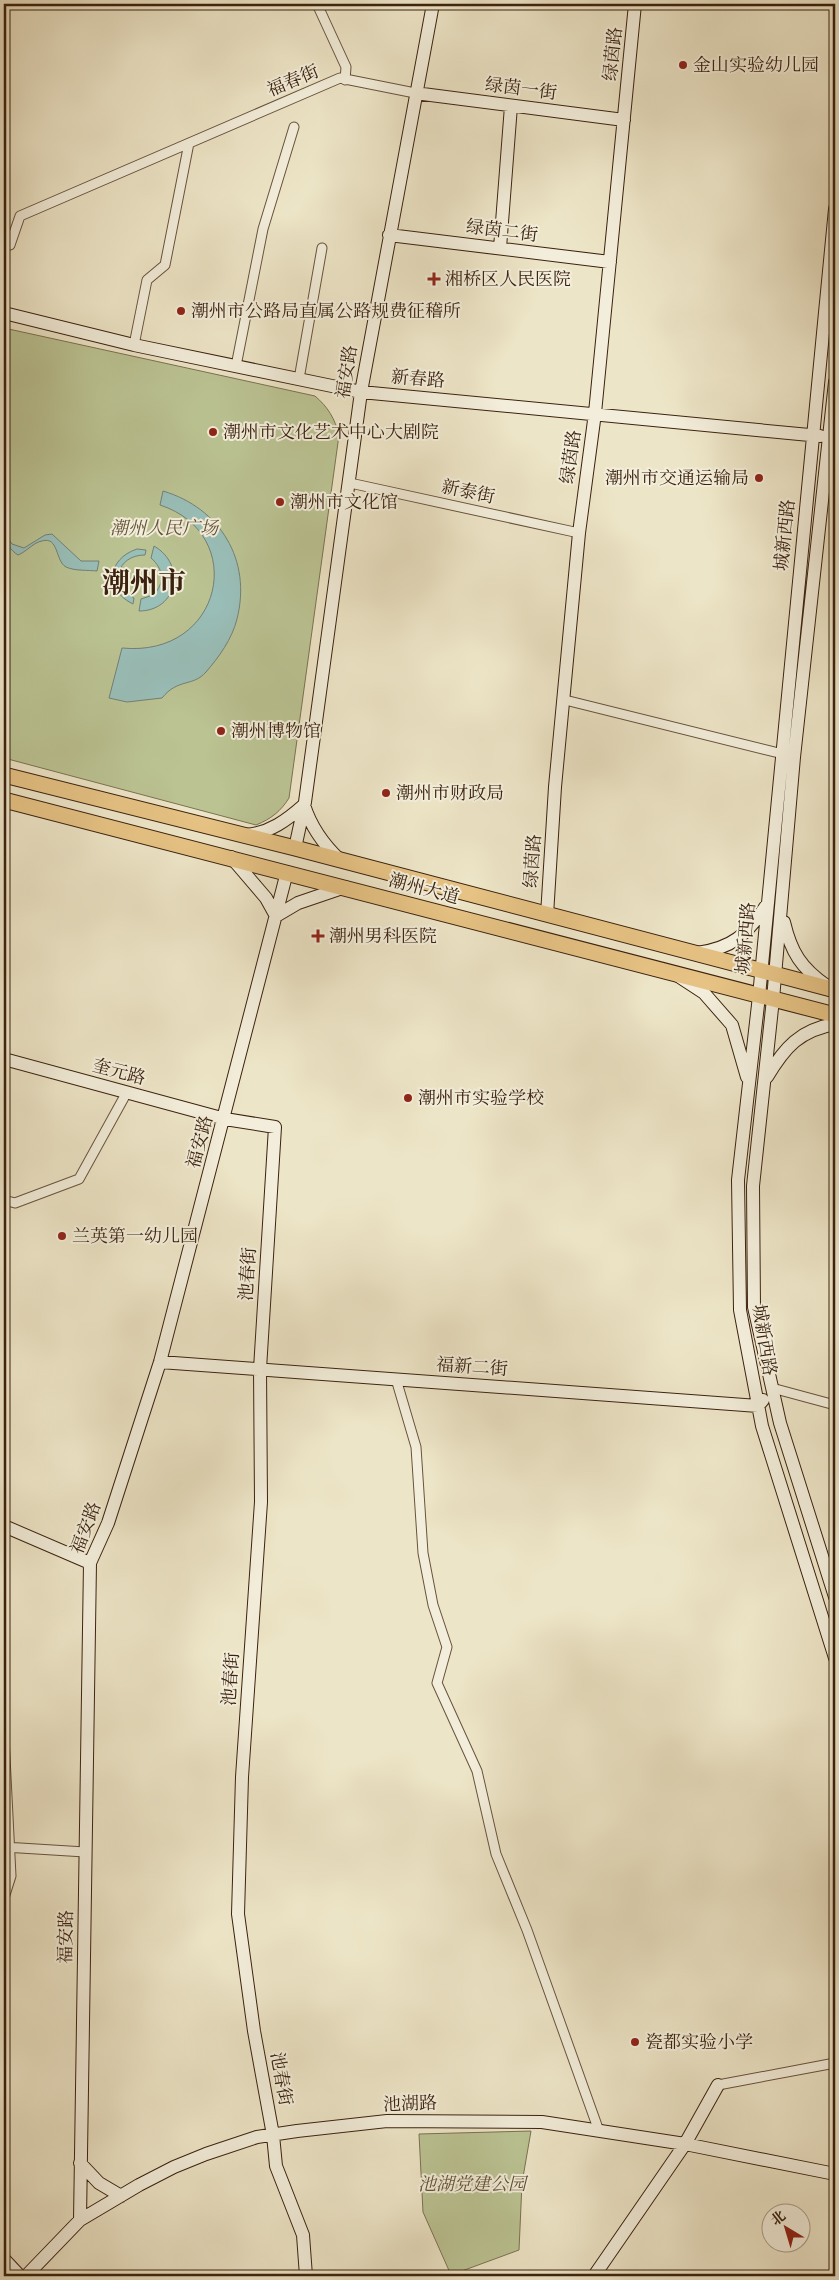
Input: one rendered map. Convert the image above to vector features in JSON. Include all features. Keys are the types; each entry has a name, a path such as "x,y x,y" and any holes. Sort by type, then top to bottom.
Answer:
{"highway":[{"name":"潮州大道","path":"4,776 242,835 296,843 340,860 833,989"},
{"name":"潮州大道","path":"4,800 835,1015"}],"street":[{"path":"317,4 346,67 345,80"},
{"name":"福安路","path":"296,843 304,805 350,483 361,392 414,93 432,4"},
{"name":"绿茵路","path":"547,914 555,787 565,700 579,533 595,413 635,4"},
{"name":"福春街","path":"4,242 10,245 20,216 340,78 414,93"},
{"name":"绿茵一街","path":"414,93 624,120"},
{"path":"500,248 511,106"},
{"path":"236,366 263,229 294,127"},
{"path":"134,345 147,280 165,265 189,143"},
{"name":"城新西路","path":"835,209 767,904 768,973 764,1081 753,1186 754,1307 780,1423 835,1597"},
{"name":"绿茵二街","path":"389,235 610,262"},
{"path":"300,379 322,248"},
{"name":"新春路","path":"4,313 134,345 361,392 595,413 832,438"},
{"name":"城新西路","path":"768,973 781,908 794,757 832,438 835,382"},
{"name":"新泰街","path":"350,483 579,533"},
{"path":"565,700 794,757"},
{"path":"242,835 262,833 274,827 304,805 320,839 340,860"},
{"path":"230,858 266,898 276,916 298,903 344,887"},
{"name":"福安路","path":"80,2220 90,1563 108,1524 160,1362 288,872"},
{"path":"693,953 718,950 736,941 752,926 767,904"},
{"path":"781,908 788,939 797,958 810,974 833,989"},
{"path":"676,975 704,994 732,1025 749,1083"},
{"name":"城新西路","path":"766,997 749,1083 738,1180 740,1310 764,1435 835,1658"},
{"path":"764,1081 778,1059 796,1040 815,1028 835,1024"},
{"name":"奎元路","path":"4,1059 225,1118"},
{"path":"4,1200 15,1203 79,1179 127,1092"},
{"name":"池春街","path":"225,1118 275,1127 260,1369 261,1502 242,1777 238,1914 254,2031 273,2134 276,2166 303,2235 306,2276"},
{"name":"福新二街","path":"160,1362 758,1406"},
{"path":"396,1379 416,1447 423,1553 433,1605 447,1647 437,1683 477,1771 496,1854 530,1938 599,2131"},
{"path":"758,1406 772,1388 835,1405"},
{"path":"4,1526 90,1563"},
{"path":"4,1737 7,1848 11,1876 4,1898"},
{"path":"7,1848 85,1852"},
{"path":"594,2276 685,2144 718,2085 835,2063"},
{"name":"池湖路","path":"26,2276 80,2220 121,2196 174,2167 257,2137 273,2134 387,2122 542,2122 685,2144 835,2174"},
{"path":"80,2163 99,2183 121,2196"},
{"path":"4,2259 20,2276"}],"green space":[{"name":"潮州人民广场","path":"4,328 315,396 324,404 333,419 339,435 289,798 279,811 266,820 256,825 4,758"},
{"name":"池湖党建公园","path":"531,2131 522,2183 519,2250 451,2275 423,2212 419,2134"}],"water":[{"path":"163,491 183,499 201,510 215,523 227,539 235,557 240,576 237,619 232,634 224,647 201,677 174,688 162,698 127,702 109,698 122,648 156,646 183,634 202,615 212,591 214,566 206,541 188,520 160,505"},
{"path":"4,533 12,544 24,548 45,535 52,534 81,561 99,561 97,571 77,570 66,567 60,560 54,545 47,540 36,543 18,555 8,546"},
{"path":"154,546 164,554 171,564 174,575 173,586 162,604 152,609 139,611 141,599 153,595 160,586 161,572 151,558"},
{"path":"137,549 146,550 145,555 135,556 128,560 122,565 119,572 121,586 126,593 134,598 133,604 117,591 113,575 115,567 120,560"}],"place":[{"name":"金山实验幼儿园","path":"683,65"},
{"name":"湘桥区人民医院","path":"434,279"},
{"name":"潮州市公路局直属公路规费征稽所","path":"181,311"},
{"name":"潮州市文化艺术中心大剧院","path":"213,432"},
{"name":"潮州市交通运输局","path":"759,478"},
{"name":"潮州市文化馆","path":"280,502"},
{"name":"潮州博物馆","path":"221,731"},
{"name":"潮州市财政局","path":"386,793"},
{"name":"潮州男科医院","path":"318,936"},
{"name":"潮州市实验学校","path":"408,1098"},
{"name":"兰英第一幼儿园","path":"62,1236"},
{"name":"瓷都实验小学","path":"635,2042"}],"district":[{"name":"潮州市","path":"144,583"}]}
